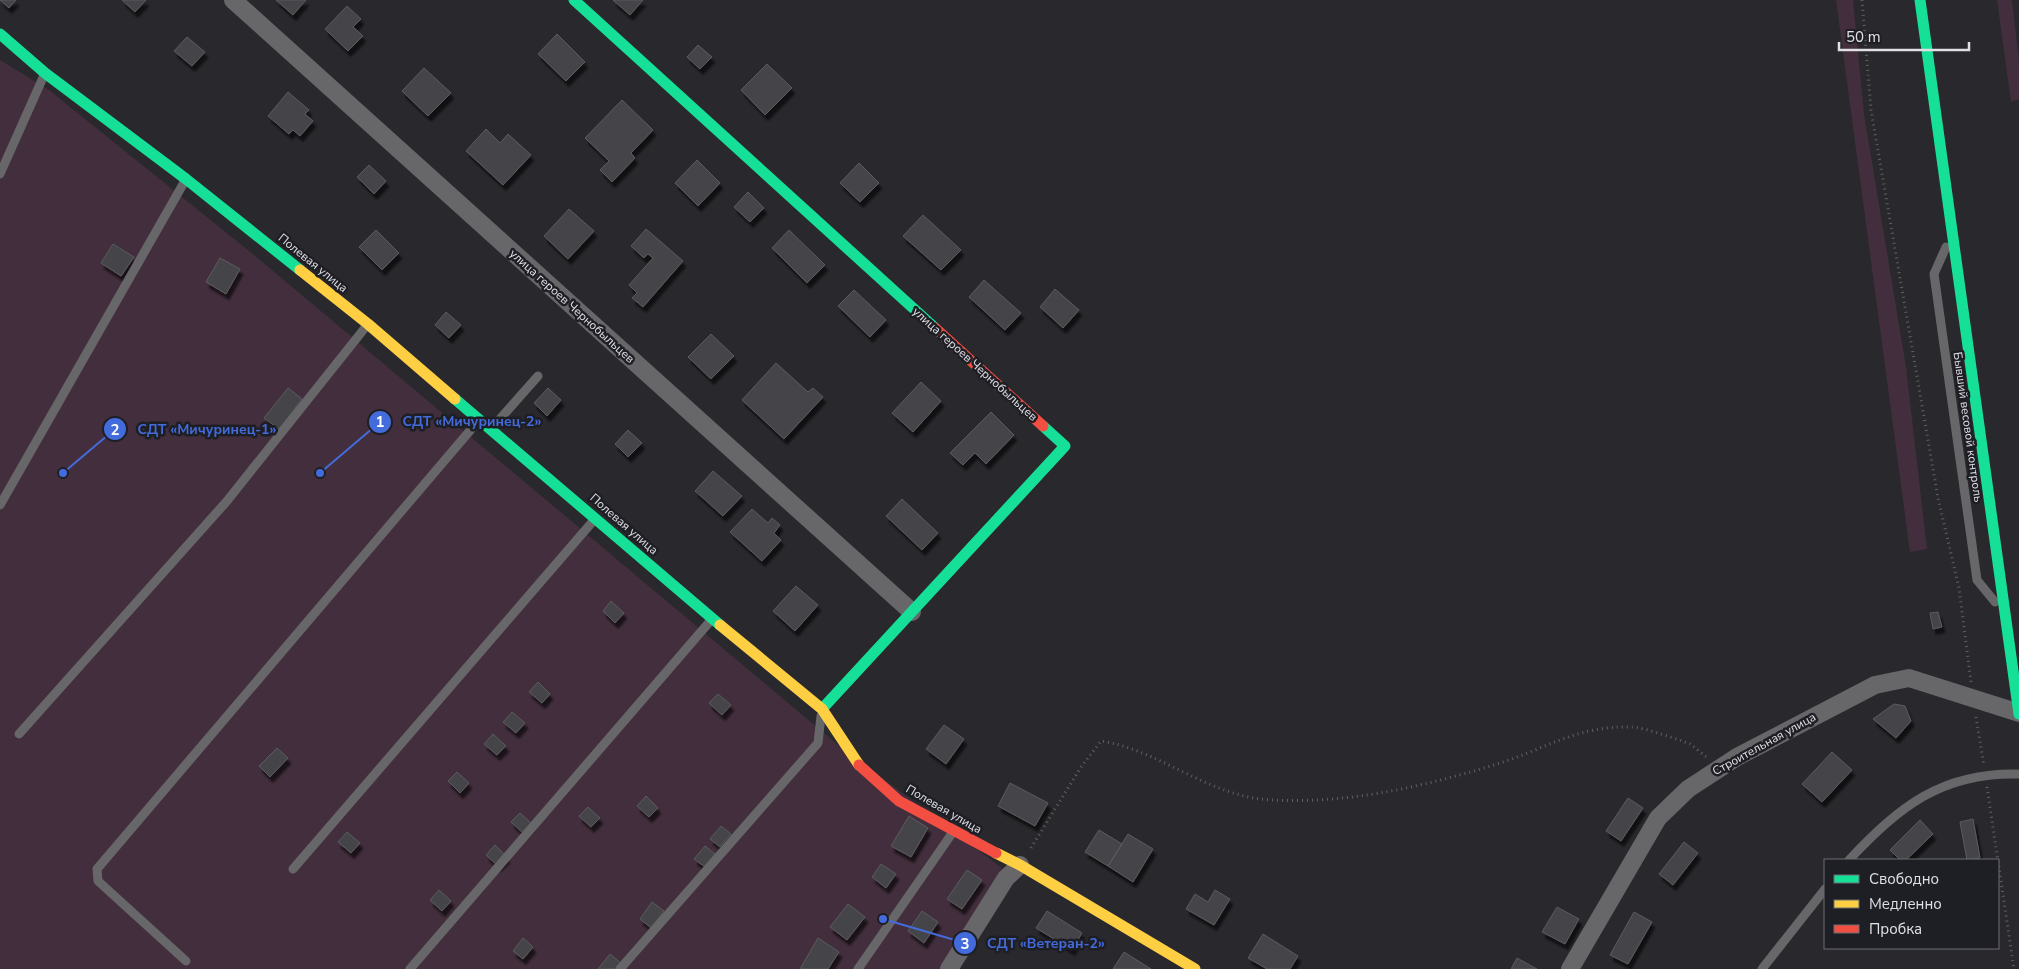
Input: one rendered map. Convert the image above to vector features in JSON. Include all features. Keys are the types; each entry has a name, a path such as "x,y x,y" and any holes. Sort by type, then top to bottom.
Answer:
{"street":[{"name":"улица героев Чернобыльцев","path":"232,0 912,612 1065,446 574,0"},
{"path":"1920,0 2019,714"},
{"name":"Полевая улица","path":"0,34 46,73 186,179 368,324 712,619 822,709 856,762 899,801 953,832 1020,865 1195,969"},
{"path":"822,709 912,612"},
{"name":"Строительная улица","path":"1570,969 1658,818 1688,789 1720,767 1875,685 1909,678 2019,714"},
{"path":"949,969 1006,878 1020,865"}],"lane":[{"path":"0,174 46,73"},
{"path":"0,505 186,179"},
{"name":"Бывший весовой контроль","path":"1952,233 1934,274 1977,580 2007,617"},
{"path":"19,734 227,501 368,324"},
{"path":"491,430 538,376"},
{"path":"186,961 98,881 97,869 479,420"},
{"path":"293,869 596,518"},
{"path":"410,969 712,619"},
{"path":"620,969 818,743 822,709"},
{"path":"1850,859 1880,828 1906,806 1963,778 2019,774"},
{"path":"858,969 953,832"},
{"path":"1762,969 1824,890"}],"path":[{"path":"1862,0 1871,110 1936,488 1959,588 1973,699 1998,859"},
{"path":"1020,865 1081,766 1101,741 1120,744 1225,791 1269,800 1327,800 1380,794 1496,765 1585,730 1634,727 1690,744 1720,767"},
{"path":"1999,869 2014,969"}],"shaded area":[{"path":"1836,0 1853,0 1864,114 1906,367 1927,549 1910,552"},
{"path":"1997,0 2012,0 2019,60 2019,99 2011,102"},
{"path":"0,60 49,90 254,255 837,744 1002,868 943,969 0,969"}],"building":[{"path":"0,0 16,0 9,8"},
{"path":"122,0 146,0 135,12"},
{"path":"276,0 306,0 293,15"},
{"path":"613,0 643,0 630,15"},
{"path":"347,6 361,19 353,27 363,36 348,51 325,29"},
{"path":"557,34 585,62 566,81 538,54"},
{"path":"187,37 205,52 192,66 174,51"},
{"path":"698,45 712,57 700,69 687,57"},
{"path":"767,64 792,88 765,115 741,90"},
{"path":"424,68 451,93 428,116 402,91"},
{"path":"288,92 309,110 305,114 313,121 300,136 293,130 289,134 268,116"},
{"path":"622,100 653,130 631,153 635,158 612,182 600,170 609,161 585,138"},
{"path":"486,129 500,143 508,134 531,155 503,185 466,151"},
{"path":"697,160 720,183 698,206 675,183"},
{"path":"859,163 879,183 860,202 840,183"},
{"path":"369,165 386,181 374,194 357,177"},
{"path":"748,192 764,208 750,222 734,207"},
{"path":"569,209 594,231 568,259 544,236"},
{"path":"923,215 961,250 941,270 903,236"},
{"path":"646,229 683,261 643,307 632,298 637,293 629,285 653,258 648,254 644,258 631,246"},
{"path":"376,230 399,253 382,270 359,247"},
{"path":"789,230 825,265 807,283 772,248"},
{"path":"113,244 134,257 121,276 101,263"},
{"path":"220,258 240,269 226,294 206,282"},
{"path":"984,280 1021,313 1005,330 969,297"},
{"path":"1055,289 1079,310 1063,328 1040,307"},
{"path":"854,290 886,320 870,337 838,306"},
{"path":"446,312 461,325 449,338 435,325"},
{"path":"711,334 734,356 711,379 688,357"},
{"path":"776,363 808,392 813,388 823,397 784,439 742,400"},
{"path":"921,382 941,401 913,432 892,413"},
{"path":"288,388 302,399 279,429 264,418"},
{"path":"548,388 561,400 547,416 534,403"},
{"path":"991,412 1014,435 986,464 975,453 963,465 950,453"},
{"path":"628,430 642,443 628,457 615,444"},
{"path":"713,471 742,496 723,516 695,491"},
{"path":"902,499 938,533 922,550 886,516"},
{"path":"752,509 768,523 772,518 780,525 774,533 781,540 762,561 730,532"},
{"path":"796,586 818,605 795,631 773,611"},
{"path":"611,601 624,613 615,623 603,611"},
{"path":"1938,612 1942,627 1933,629 1930,613"},
{"path":"538,682 550,694 542,703 529,692"},
{"path":"718,694 731,705 722,715 709,703"},
{"path":"1894,704 1905,706 1911,721 1896,738 1873,719"},
{"path":"512,712 525,723 516,733 503,722"},
{"path":"944,725 964,739 946,764 926,749"},
{"path":"493,734 506,746 497,755 484,744"},
{"path":"277,748 288,758 270,777 259,766"},
{"path":"1832,752 1852,770 1822,802 1802,784"},
{"path":"457,772 469,783 460,793 448,781"},
{"path":"1010,783 1048,803 1035,826 998,806"},
{"path":"646,796 658,808 649,817 637,806"},
{"path":"1628,798 1643,808 1621,841 1606,831"},
{"path":"588,807 600,818 591,827 579,816"},
{"path":"520,813 532,824 523,833 511,822"},
{"path":"909,816 928,828 911,857 891,846"},
{"path":"1973,819 1980,858 1967,859 1960,822"},
{"path":"1920,820 1933,834 1907,859 1899,859 1890,850"},
{"path":"721,826 731,834 720,847 710,839"},
{"path":"1099,830 1122,844 1108,866 1085,852"},
{"path":"347,832 360,843 351,853 338,842"},
{"path":"1128,834 1153,849 1133,882 1108,866"},
{"path":"1684,842 1698,853 1673,885 1659,874"},
{"path":"495,845 507,857 498,866 486,855"},
{"path":"705,846 715,854 705,867 694,859"},
{"path":"881,864 896,874 886,888 872,877"},
{"path":"967,870 982,880 962,909 947,899"},
{"path":"439,890 451,901 442,911 430,900"},
{"path":"1215,890 1230,899 1214,925 1186,909 1195,894 1208,902"},
{"path":"652,902 664,911 651,928 640,919"},
{"path":"848,904 865,917 847,940 830,927"},
{"path":"1557,907 1579,919 1565,944 1542,932"},
{"path":"922,911 938,922 924,943 908,931"},
{"path":"1047,911 1082,933 1072,950 1036,928"},
{"path":"1634,912 1652,922 1628,964 1610,955"},
{"path":"1263,934 1298,956 1290,969 1267,969 1248,958"},
{"path":"523,938 533,947 523,959 513,951"},
{"path":"818,938 839,952 828,969 800,969"},
{"path":"1124,952 1151,969 1113,969"},
{"path":"610,954 621,963 617,969 598,969"},
{"path":"1517,958 1537,969 1511,969"}],"traffic: fast":[{"path":"574,0 935,328"},
{"path":"1920,0 2019,714"},
{"path":"0,34 45,73 186,179 300,270"},
{"path":"455,399 720,625"},
{"path":"822,709 1065,446 1043,426"}],"traffic: slow":[{"path":"300,270 368,324 455,399"},
{"path":"720,625 822,709 859,765"},
{"path":"996,853 1020,865 1195,969"}],"traffic: jam":[{"path":"935,328 1043,426"},
{"path":"859,765 899,801 996,853"}],"place":[{"name":"СДТ «Мичуринец-1»","path":"63,473"},
{"name":"СДТ «Мичуринец-2»","path":"320,473"},
{"name":"СДТ «Ветеран-2»","path":"883,919"}]}
